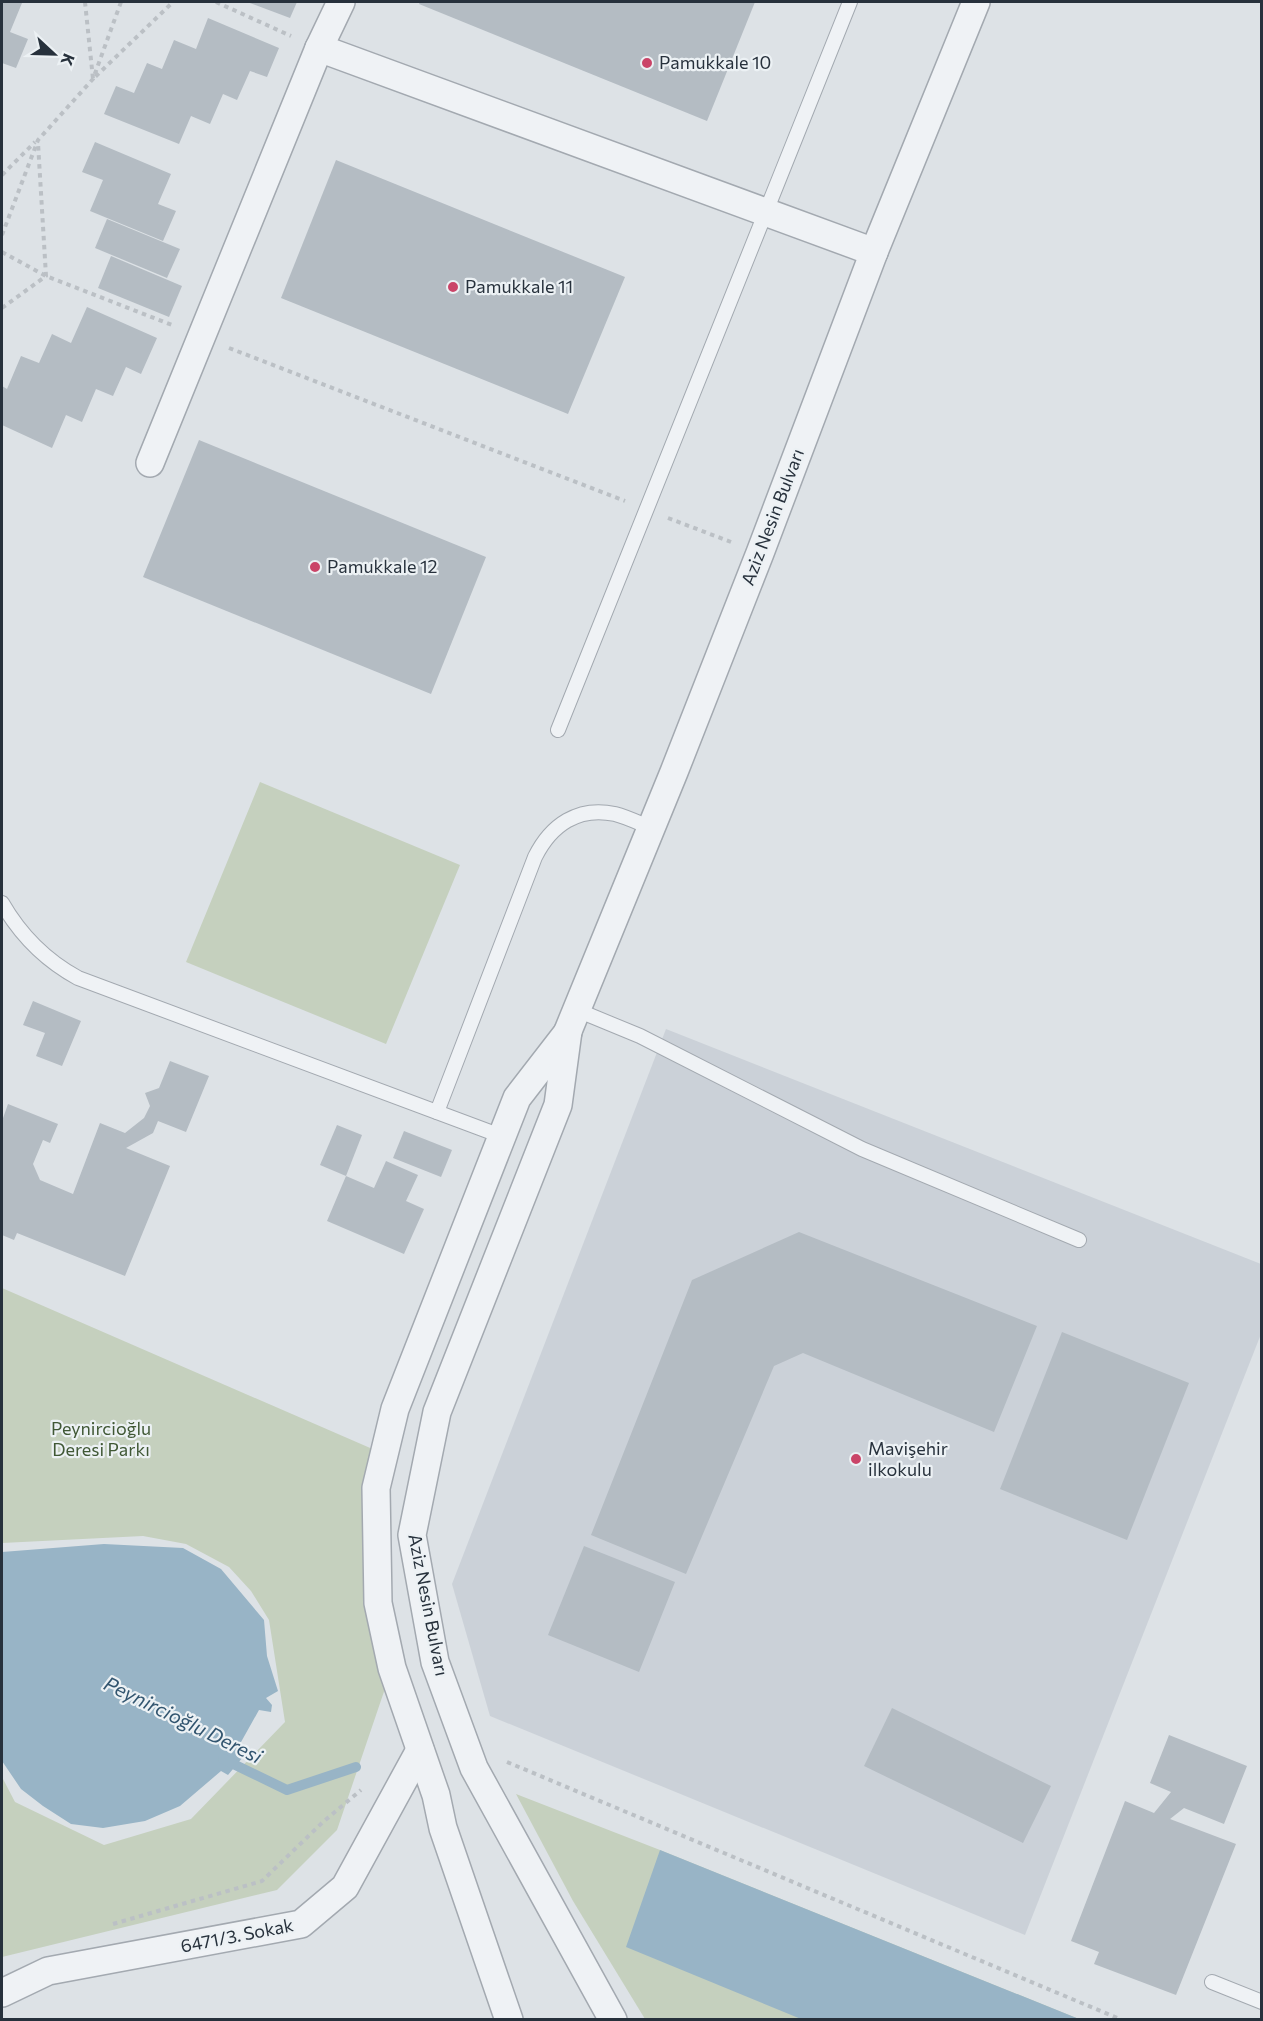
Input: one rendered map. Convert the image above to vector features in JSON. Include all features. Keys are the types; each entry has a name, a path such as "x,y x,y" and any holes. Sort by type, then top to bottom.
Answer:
{"street":[{"path":"150,463 319,48 341,2"},
{"name":"Aziz Nesin Bulvarı","path":"613,2019 469,1756 435,1662 412,1535 437,1412 558,1105 573,1020 760,553 874,252 976,2"},
{"path":"319,48 874,252"},
{"name":"Aziz Nesin Bulvarı","path":"509,2019 443,1828 435,1795 392,1668 378,1603 376,1488 395,1409 501,1136 517,1098 573,1020"},
{"name":"6471/3. Sokak","path":"2,1993 48,1971 301,1924 345,1887 420,1749"}],"lane":[{"path":"558,730 850,2"},
{"path":"437,1112 543,840 556,827 586,813 616,814 651,828"},
{"path":"2,903 27,940 60,968 78,978 501,1136"},
{"path":"573,1020 639,1036 862,1149 1079,1240"},
{"path":"1212,1982 1262,2002"}],"path":[{"path":"85,2 93,79"},
{"path":"93,79 121,2"},
{"path":"2,175 38,140 93,79 173,2"},
{"path":"216,2 319,48"},
{"path":"2,235 38,140"},
{"path":"38,140 46,276"},
{"path":"2,252 46,276 760,553"},
{"path":"2,308 46,276"},
{"path":"469,1756 483,1752 1122,2019"},
{"path":"107,1926 262,1881 323,1821 368,1784 407,1774"}],"shaded area":[{"name":"Mavişehir ilkokulu","path":"666,1029 1261,1264 1261,1334 1025,1935 490,1716 452,1584"}],"green space":[{"path":"260,782 460,865 386,1044 186,962"},
{"name":"Peynircioğlu Deresi Parkı","path":"2,1288 384,1454 392,1668 337,1830 277,1890 2,1957 2,1777 15,1802 104,1845 191,1819 285,1722 269,1620 251,1591 229,1567 186,1544 143,1536 2,1543"},
{"path":"516,1794 1079,2019 645,2019 573,1901"}],"water":[{"path":"104,1544 183,1548 221,1569 264,1620 267,1656 278,1691 266,1698 272,1705 271,1712 259,1710 236,1751 243,1757 228,1775 221,1771 180,1806 145,1821 103,1828 71,1824 43,1806 21,1789 2,1761 2,1552"},
{"path":"660,1850 1079,2019 801,2019 626,1947"}],"building":[{"path":"2,2 22,3 10,32 28,39 16,68 2,63"},
{"path":"247,2 297,2 290,18"},
{"name":"Pamukkale 10","path":"420,2 755,2 707,121 419,4"},
{"path":"208,18 279,48 267,77 250,71 237,100 223,94 210,124 191,116 179,144 104,114 116,86 134,93 147,63 162,69 174,40 196,49"},
{"path":"95,142 171,174 158,204 176,211 163,241 90,211 103,180 82,172"},
{"name":"Pamukkale 11","path":"336,160 625,277 568,414 281,298"},
{"path":"107,219 180,249 167,278 95,248"},
{"path":"111,256 182,286 169,317 98,288"},
{"path":"87,307 157,338 141,374 126,367 113,396 96,389 82,422 66,415 52,448 2,425 2,386 7,389 21,356 39,363 52,334 71,343"},
{"name":"Pamukkale 12","path":"199,440 486,557 431,694 143,577"},
{"path":"33,1001 81,1021 62,1066 36,1056 45,1033 23,1025"},
{"path":"170,1061 209,1076 186,1132 158,1121 153,1133 126,1148 170,1166 125,1276 17,1233 14,1240 2,1235 2,1121 8,1104 58,1124 50,1143 43,1140 33,1164 40,1180 73,1194 100,1123 125,1133 144,1118 150,1106 145,1093 159,1088"},
{"path":"337,1125 362,1135 346,1176 320,1165"},
{"path":"404,1131 452,1150 441,1177 393,1158"},
{"path":"386,1161 418,1175 406,1201 424,1209 404,1254 327,1221 346,1176 374,1188"},
{"path":"799,1232 1037,1326 994,1432 803,1353 774,1366 686,1574 591,1535 692,1280"},
{"path":"1062,1332 1189,1383 1127,1540 1000,1489"},
{"path":"584,1546 675,1582 639,1672 548,1635"},
{"path":"892,1708 1051,1786 1023,1843 864,1766"},
{"path":"1169,1735 1247,1766 1224,1824 1184,1808 1170,1819 1236,1844 1176,1995 1094,1964 1099,1952 1071,1941 1125,1801 1154,1813 1171,1792 1150,1783"}],"waterway":[{"name":"Peynircioğlu Deresi","path":"223,1759 287,1790 356,1767"}],"place":[{"name":"Pamukkale 10","path":"647,63"},
{"name":"Pamukkale 11","path":"453,287"},
{"name":"Pamukkale 12","path":"315,567"},
{"name":"Mavişehir ilkokulu","path":"856,1459"}]}
